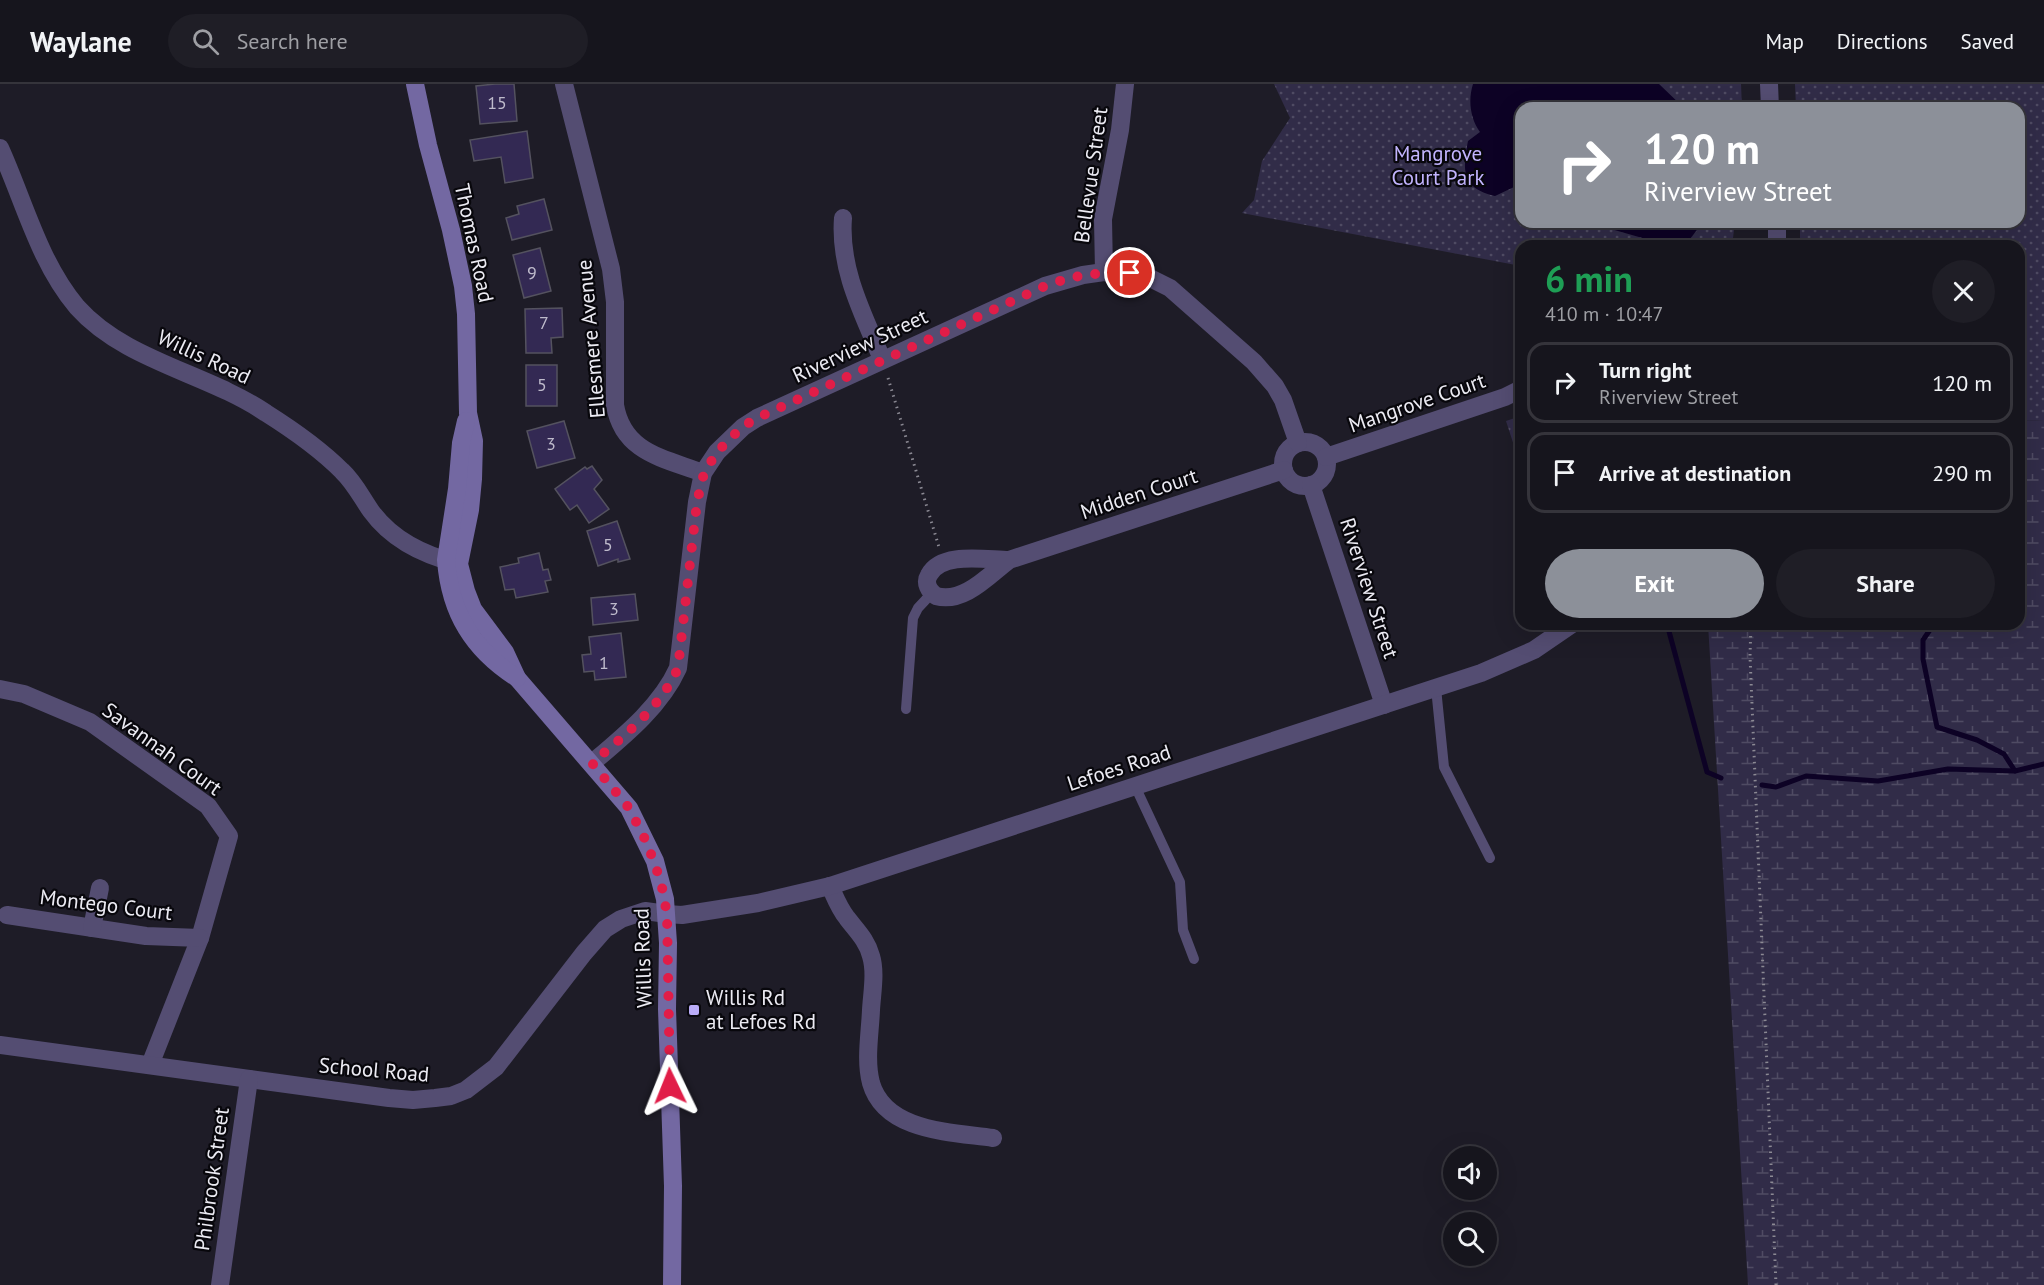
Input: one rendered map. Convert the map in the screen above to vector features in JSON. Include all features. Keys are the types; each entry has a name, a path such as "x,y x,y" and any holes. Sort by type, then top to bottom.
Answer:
{"main road":[{"name":"Thomas Road","path":"415,84 428,145 451,230 463,286 466,314 468,413 461,444 452,562"},
{"name":"Willis Road","path":"452,562 452,598 466,629 495,664 517,678 615,790 640,827 655,861 667,914 672,1285"}],"street":[{"name":"Ellesmere Avenue","path":"564,84 611,269 615,302 617,420 624,433 634,444 704,473"},
{"name":"Bellevue Street","path":"1104,272 1103,219 1120,130 1125,84"},
{"path":"1769,84 1770,102"},
{"name":"Willis Road","path":"0,148 50,266 66,292 94,323 110,336 138,352 225,390 266,412 344,473 383,526 416,548 452,562"},
{"path":"843,218 841,239 846,266 882,359"},
{"name":"Riverview Street","path":"592,763 656,703 673,680 678,668 697,502 704,473 717,452 742,427 757,418 882,359 1045,286 1083,274 1130,273 1152,279 1170,288 1265,373 1283,400 1298,443"},
{"name":"Mangrove Court","path":"1326,457 1505,397 1515,391"},
{"path":"1298,443 1312,443 1323,451 1326,457 1326,471 1323,477 1311,485 1304,486 1291,481 1284,470 1282,463 1287,450 1298,443"},
{"name":"Midden Court","path":"932,593 950,597 974,587 1009,560 1284,470"},
{"name":"Riverview Street","path":"1311,485 1384,705"},
{"name":"Midden Court","path":"944,563 972,558 1009,560"},
{"path":"932,593 927,580 929,574 934,568 944,563"},
{"name":"Lefoes Road","path":"667,914 689,914 758,903 830,886 1508,663 1534,650 1563,630"},
{"name":"Savannah Court","path":"0,689 24,694 90,722 208,806 229,836 200,938 150,1065"},
{"path":"830,886 837,904 863,937 872,958 869,1072 875,1093 882,1104 901,1118 925,1128 993,1138"},
{"path":"92,928 100,888"},
{"name":"School Road","path":"0,1045 413,1100 451,1096 466,1090 496,1067 605,929 621,919 645,911 667,914"},
{"name":"Montego Court","path":"7,915 146,936 200,938"},
{"name":"Philbrook Street","path":"220,1285 249,1079"}],"lane":[{"path":"906,709 913,618 918,608 932,593"},
{"path":"1436,688 1444,767 1490,858"},
{"path":"1135,786 1180,882 1183,930 1194,959"}],"path":[{"path":"882,359 944,563"},
{"path":"1751,630 1750,656 1776,1285"}],"green space":[{"name":"Mangrove Court Park","path":"1274,84 1741,84 1742,102 1515,102 1515,228 1734,228 1733,240 1515,240 1515,265 1242,213 1254,200 1262,161 1290,118"},
{"path":"1795,84 2044,84 2044,421 2025,420 2025,240 1800,240 1800,228 2025,228 2025,102 1796,102"},
{"path":"1515,418 1515,449 1506,421"},
{"path":"2025,420 2044,421 2044,1285 1748,1285 1708,630 2025,630"}],"shaded area":[{"path":"1473,84 1659,84 1678,102 1515,102 1515,187 1495,196 1484,193 1470,183 1465,170 1468,141 1480,132 1471,109"},
{"path":"1608,228 1698,228 1690,239 1650,240"}],"building":[{"path":"514,84 517,121 480,124 476,86"},
{"path":"527,131 533,178 505,183 501,157 474,161 470,140"},
{"path":"544,199 552,230 512,240 506,218 519,214 517,206"},
{"path":"540,248 551,291 524,298 513,255"},
{"path":"562,308 563,337 551,338 552,353 526,353 525,309"},
{"path":"526,365 557,365 557,406 526,406"},
{"path":"564,421 575,458 537,468 527,431"},
{"path":"592,466 602,480 594,489 609,509 589,523 577,505 570,510 555,489 585,467 587,469"},
{"path":"617,521 630,559 618,562 618,559 598,566 587,531"},
{"path":"539,553 543,570 548,569 551,580 545,581 548,592 516,598 514,589 505,590 500,567 519,563 518,558"},
{"path":"635,594 638,620 593,625 591,598"},
{"path":"621,633 626,677 595,680 594,671 584,672 582,655 591,654 589,637"}],"waterway":[{"path":"1669,630 1707,772 1721,778"},
{"path":"1930,630 1923,640 1923,659 1937,727 1977,740 2004,754 2015,771 2044,764"},
{"path":"1762,785 1776,787 1806,776 1878,781 1948,769 2015,771"}],"place":[{"name":"Willis Rd at Lefoes Rd","path":"694,1010"}],"route":[{"path":"670,1086 667,914 661,882 655,861 629,808 592,763 656,703 673,680 678,668 699,486 710,460 742,427 757,418 1045,286 1083,274 1130,273"}]}
